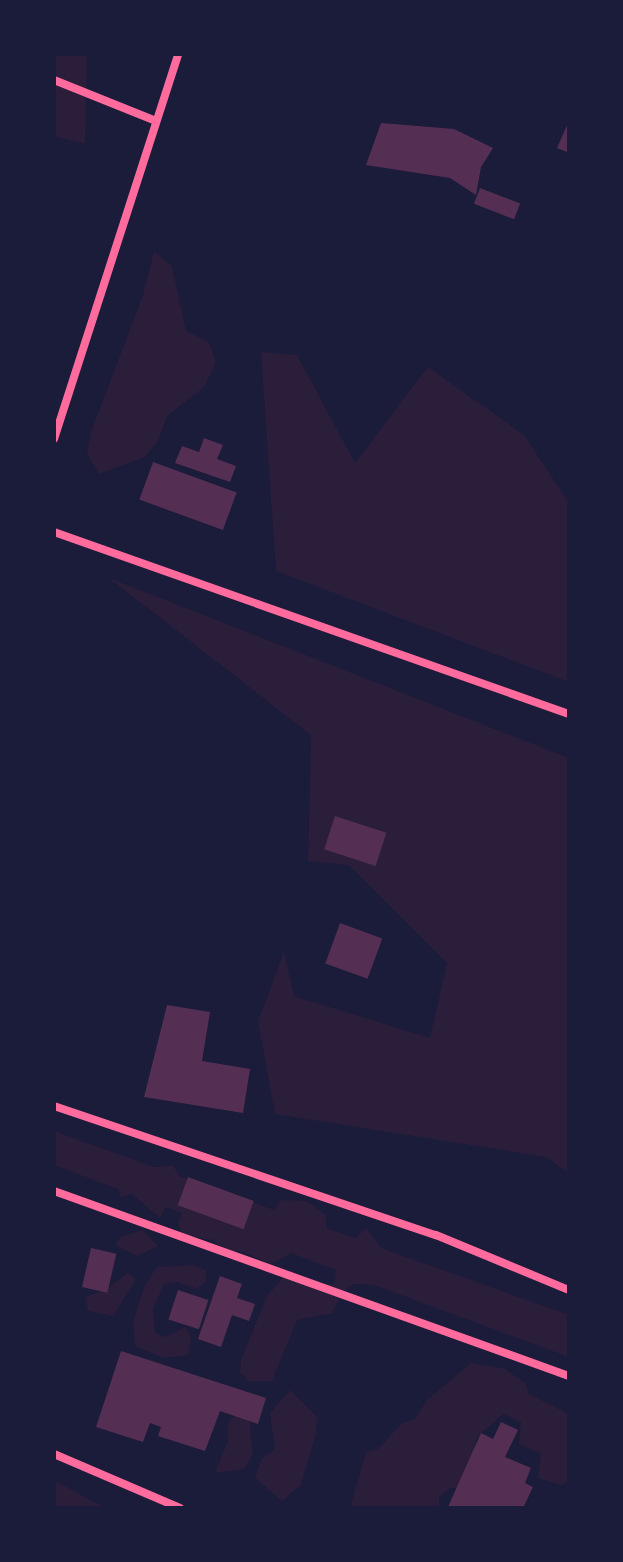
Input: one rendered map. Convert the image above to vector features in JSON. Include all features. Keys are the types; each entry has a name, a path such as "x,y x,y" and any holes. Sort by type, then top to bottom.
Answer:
{"street":[{"path":"54,439 178,54"},
{"path":"54,80 156,121"},
{"path":"54,532 569,714"},
{"path":"54,1106 436,1235 569,1290"},
{"path":"54,1191 569,1376"},
{"path":"54,1454 180,1508"}],"shaded area":[{"path":"54,54 87,54 85,144 54,136"},
{"path":"154,251 172,266 186,331 209,342 216,363 204,387 167,416 159,439 145,457 99,474 87,454 91,432 143,295"},
{"path":"261,352 297,355 355,463 428,367 524,435 569,503 569,682 276,571"},
{"path":"109,578 569,758 569,1173 546,1157 275,1114 258,1021 284,952 294,996 430,1038 447,963 349,865 308,861 311,735"},
{"path":"54,1131 154,1167 173,1166 180,1176 274,1210 281,1200 307,1201 326,1215 326,1228 355,1238 367,1228 381,1248 569,1315 569,1357 374,1285 354,1284 344,1291 332,1313 297,1320 272,1381 248,1381 240,1372 241,1360 267,1296 290,1270 311,1285 334,1284 336,1270 291,1253 271,1264 241,1251 228,1252 213,1240 182,1235 178,1223 182,1213 166,1207 160,1218 132,1194 121,1198 118,1189 54,1165"},
{"path":"142,1230 158,1246 137,1256 115,1245 120,1237"},
{"path":"194,1265 206,1270 206,1282 196,1289 177,1282 164,1284 153,1309 155,1333 165,1337 186,1327 191,1337 188,1355 164,1358 135,1346 133,1322 145,1285 157,1267"},
{"path":"127,1273 136,1279 113,1316 88,1311 85,1297 107,1289"},
{"path":"471,1363 505,1369 525,1383 529,1394 569,1414 569,1481 561,1485 538,1478 541,1454 519,1444 521,1422 503,1414 477,1437 463,1492 452,1487 439,1497 439,1508 350,1508 366,1452 378,1449 403,1422 414,1420 427,1400"},
{"path":"290,1390 317,1417 316,1434 301,1485 282,1501 255,1478 261,1460 275,1449 270,1413"},
{"path":"239,1409 249,1414 253,1454 244,1469 215,1473 228,1441 228,1423"},
{"path":"54,1480 105,1508 54,1508"}],"building":[{"path":"569,121 569,153 557,148"},
{"path":"381,123 454,129 493,148 481,167 476,195 450,178 366,165"},
{"path":"480,188 520,203 514,219 474,204"},
{"path":"204,438 223,445 217,459 236,466 230,482 175,463 182,446 199,452"},
{"path":"153,462 237,492 223,530 139,500"},
{"path":"335,816 386,833 376,866 324,849"},
{"path":"340,923 382,938 368,979 325,963"},
{"path":"167,1005 210,1012 202,1061 250,1069 243,1113 144,1097"},
{"path":"188,1177 254,1201 244,1229 178,1205"},
{"path":"91,1248 116,1254 107,1293 82,1287"},
{"path":"220,1276 242,1284 237,1298 255,1304 249,1321 232,1315 221,1347 198,1339"},
{"path":"178,1290 208,1300 199,1329 168,1319"},
{"path":"121,1351 266,1398 258,1424 220,1411 205,1451 158,1436 161,1427 150,1423 143,1442 96,1427"},
{"path":"501,1422 518,1430 505,1457 531,1468 525,1483 533,1487 523,1508 448,1507 481,1433 493,1439"}]}
